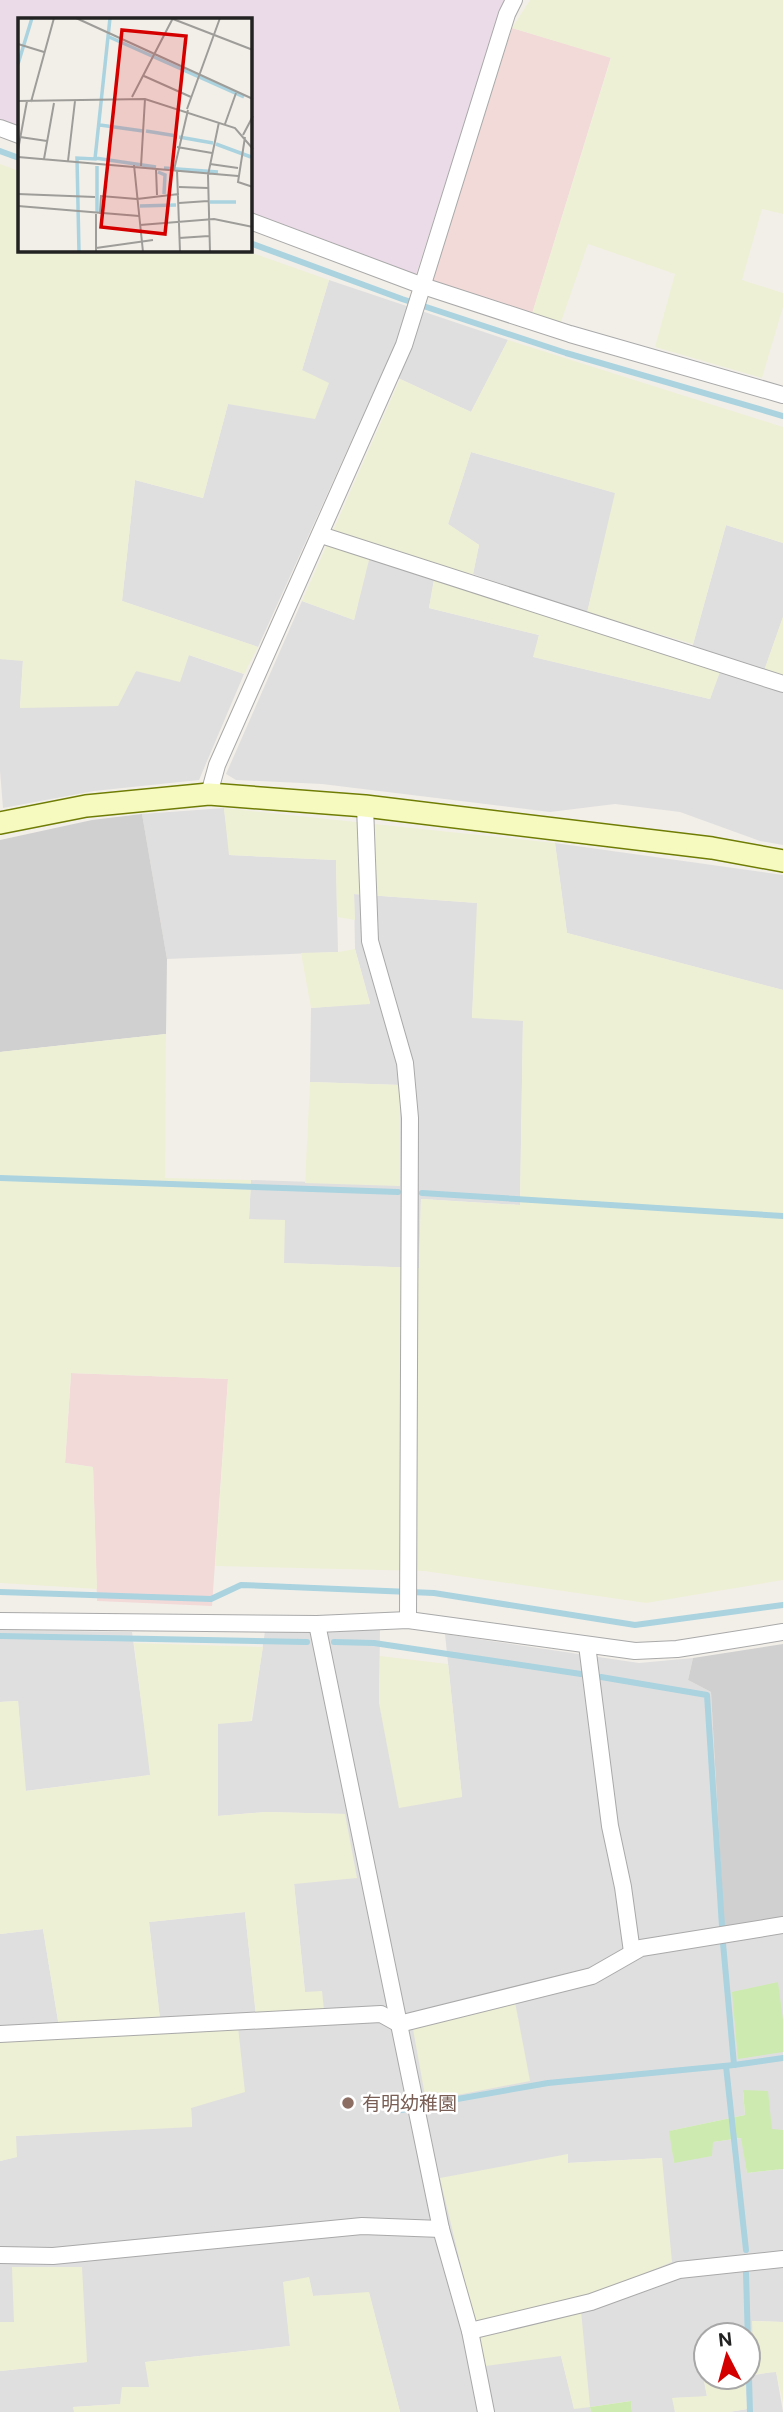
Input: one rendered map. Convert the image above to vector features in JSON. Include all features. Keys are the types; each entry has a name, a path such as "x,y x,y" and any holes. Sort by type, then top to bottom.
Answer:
{"street":[{"path":"209,794 217,765 404,345 507,14 514,0"},
{"path":"0,128 18,135"},
{"path":"252,222 423,286 570,334 783,395"},
{"path":"321,535 783,684"},
{"path":"0,823 86,806 209,794 365,806 712,848 783,861"},
{"path":"365,806 370,941 405,1063 410,1118 408,1620"},
{"path":"0,1621 317,1624 408,1620 635,1651 677,1649 783,1632"},
{"path":"317,1624 441,2229 470,2331 486,2412"},
{"path":"587,1645 610,1826 623,1887 632,1952"},
{"path":"0,2034 381,2014 399,2024 592,1976 641,1948 783,1925"},
{"path":"0,2255 53,2256 362,2226 441,2229"},
{"path":"470,2331 592,2302 680,2270 783,2259"}],"shaded area":[{"path":"0,0 508,0 499,15 416,275 252,213 252,18 18,18 18,126 0,119"},
{"path":"512,28 611,57 532,314 432,283"},
{"path":"329,280 508,340 471,412 383,371 258,647 122,601 135,480 203,498 228,404 302,370"},
{"path":"471,452 616,493 587,613 473,574 479,545 448,524"},
{"path":"726,525 783,543 783,617 764,671 783,677 783,845 760,841 680,812 615,804 550,812 322,784 236,780 226,774 302,601 354,620 372,544 436,568 429,608 539,635 534,657 710,699 719,672 689,659"},
{"path":"189,655 244,674 199,780 94,791 3,808 0,771 0,659 23,660 20,707"},
{"path":"224,808 230,855 336,860 338,952 167,959 142,814"},
{"path":"142,814 167,959 166,1034 0,1052 0,840 92,820"},
{"path":"555,843 783,875 783,990 567,933"},
{"path":"354,894 478,903 472,1017 523,1020 520,1205 421,1199 419,1268 283,1263 249,1219 251,1180 400,1185 400,1085 310,1082 311,1008 370,1003 355,949"},
{"path":"71,1373 228,1379 212,1606 97,1601 93,1467 65,1463"},
{"path":"0,1630 132,1632 151,1775 25,1791 18,1701 0,1702"},
{"path":"380,1630 379,1703 462,1797 445,1634 639,1663 693,1658 688,1680 711,1692 724,1925 783,1917 783,2130 772,2130 743,2091 745,2115 670,2131 674,2163 712,2142 742,2138 747,2173 783,2169 783,2322 692,2321 692,2391 706,2391 707,2397 673,2398 675,2412 632,2412 631,2401 590,2407 591,2412 400,2412 369,2293 313,2296 309,2278 284,2282 290,2346 146,2362 150,2387 120,2404 74,2407 74,2412 0,2412 0,2371 87,2362 14,2322 0,2322 0,2161 16,2157 16,2136 192,2126 191,2108 161,2028 149,1922 245,1912 257,2025 305,1992 294,1883 345,1814 266,1812 218,1816 218,1723 252,1721 265,1631","holes":["567,2154 568,2163 661,2158 580,2300 574,2408 561,2356"]},
{"path":"783,1644 783,1917 724,1926 711,1692 688,1680 693,1658"},
{"path":"43,1929 59,2027 0,2031 0,1934"},
{"path":"776,2371 783,2412 729,2412 747,2409 746,2391 762,2391 762,2374"}],"green space":[{"path":"530,0 783,0 783,214 762,209 742,280 783,293 783,307 762,378 655,347 675,274 588,244 561,322 532,314 611,58 512,28"},
{"path":"0,164 18,171 18,252 250,252 329,280 302,370 329,383 315,419 228,404 203,498 135,480 122,601 258,647 244,674 189,655 180,682 136,671 118,706 20,708 23,661 0,659"},
{"path":"508,340 783,427 783,543 726,525 693,644 587,613 615,493 471,452 448,524 479,545 473,574 436,568 373,544 354,620 302,601 400,379 471,412"},
{"path":"434,580 689,659 720,672 710,699 533,657 539,635 429,608"},
{"path":"783,617 783,677 764,671"},
{"path":"224,808 555,843 567,933 783,990 783,1580 646,1603 424,1571 215,1566 228,1379 71,1373 65,1463 93,1467 97,1589 0,1583 0,1052 166,1034 165,1178 251,1180 249,1219 285,1220 284,1263 419,1268 421,1199 520,1205 523,1021 472,1018 477,903 354,894 355,920 337,917 336,860 229,855"},
{"path":"355,949 370,1004 311,1008 301,953"},
{"path":"310,1082 400,1085 400,1186 305,1183"},
{"path":"134,1643 263,1647 251,1721 218,1724 218,1816 266,1812 345,1814 357,1878 294,1884 305,1992 322,1991 325,2020 257,2025 245,1912 149,1922 161,2028 238,2027 245,2092 191,2108 192,2127 16,2136 17,2157 0,2161 0,2031 59,2026 43,1929 0,1934 0,1702 18,1701 26,1791 150,1775"},
{"path":"380,1656 448,1664 462,1797 399,1808 379,1703"},
{"path":"778,1982 783,2020 783,2052 738,2059 732,1992"},
{"path":"515,2002 530,2081 426,2101 413,2029"},
{"path":"743,2090 768,2091 772,2129 783,2130 783,2169 747,2173 741,2138 713,2142 712,2156 674,2163 669,2131 745,2115"},
{"path":"568,2154 568,2163 662,2158 672,2262 580,2300 590,2407 574,2409 561,2356 485,2366 440,2178"},
{"path":"12,2267 82,2267 87,2362 0,2371 0,2322 14,2322"},
{"path":"309,2277 313,2296 369,2292 400,2412 74,2412 73,2407 120,2404 122,2387 149,2387 145,2362 290,2346 283,2282"},
{"path":"762,2321 783,2322 783,2403 776,2372 762,2374"},
{"path":"706,2391 746,2391 747,2409 729,2412 675,2412 672,2398 707,2396"},
{"path":"631,2401 632,2412 591,2412 590,2407"}],"waterway":[{"path":"0,151 18,158"},
{"path":"252,244 402,299 566,353 783,416"},
{"path":"0,1178 398,1192"},
{"path":"422,1193 783,1216"},
{"path":"0,1592 211,1599 241,1585 434,1593 635,1625 783,1605"},
{"path":"0,1636 307,1642"},
{"path":"334,1642 374,1643 581,1674"},
{"path":"601,1677 707,1695 722,1926"},
{"path":"723,1943 734,2065"},
{"path":"429,2104 548,2083 783,2058"},
{"path":"726,2066 746,2250"},
{"path":"395,2111 407,2109"},
{"path":"746,2273 750,2412"}],"place":[{"name":"有明幼稚園","path":"348,2103"}]}
